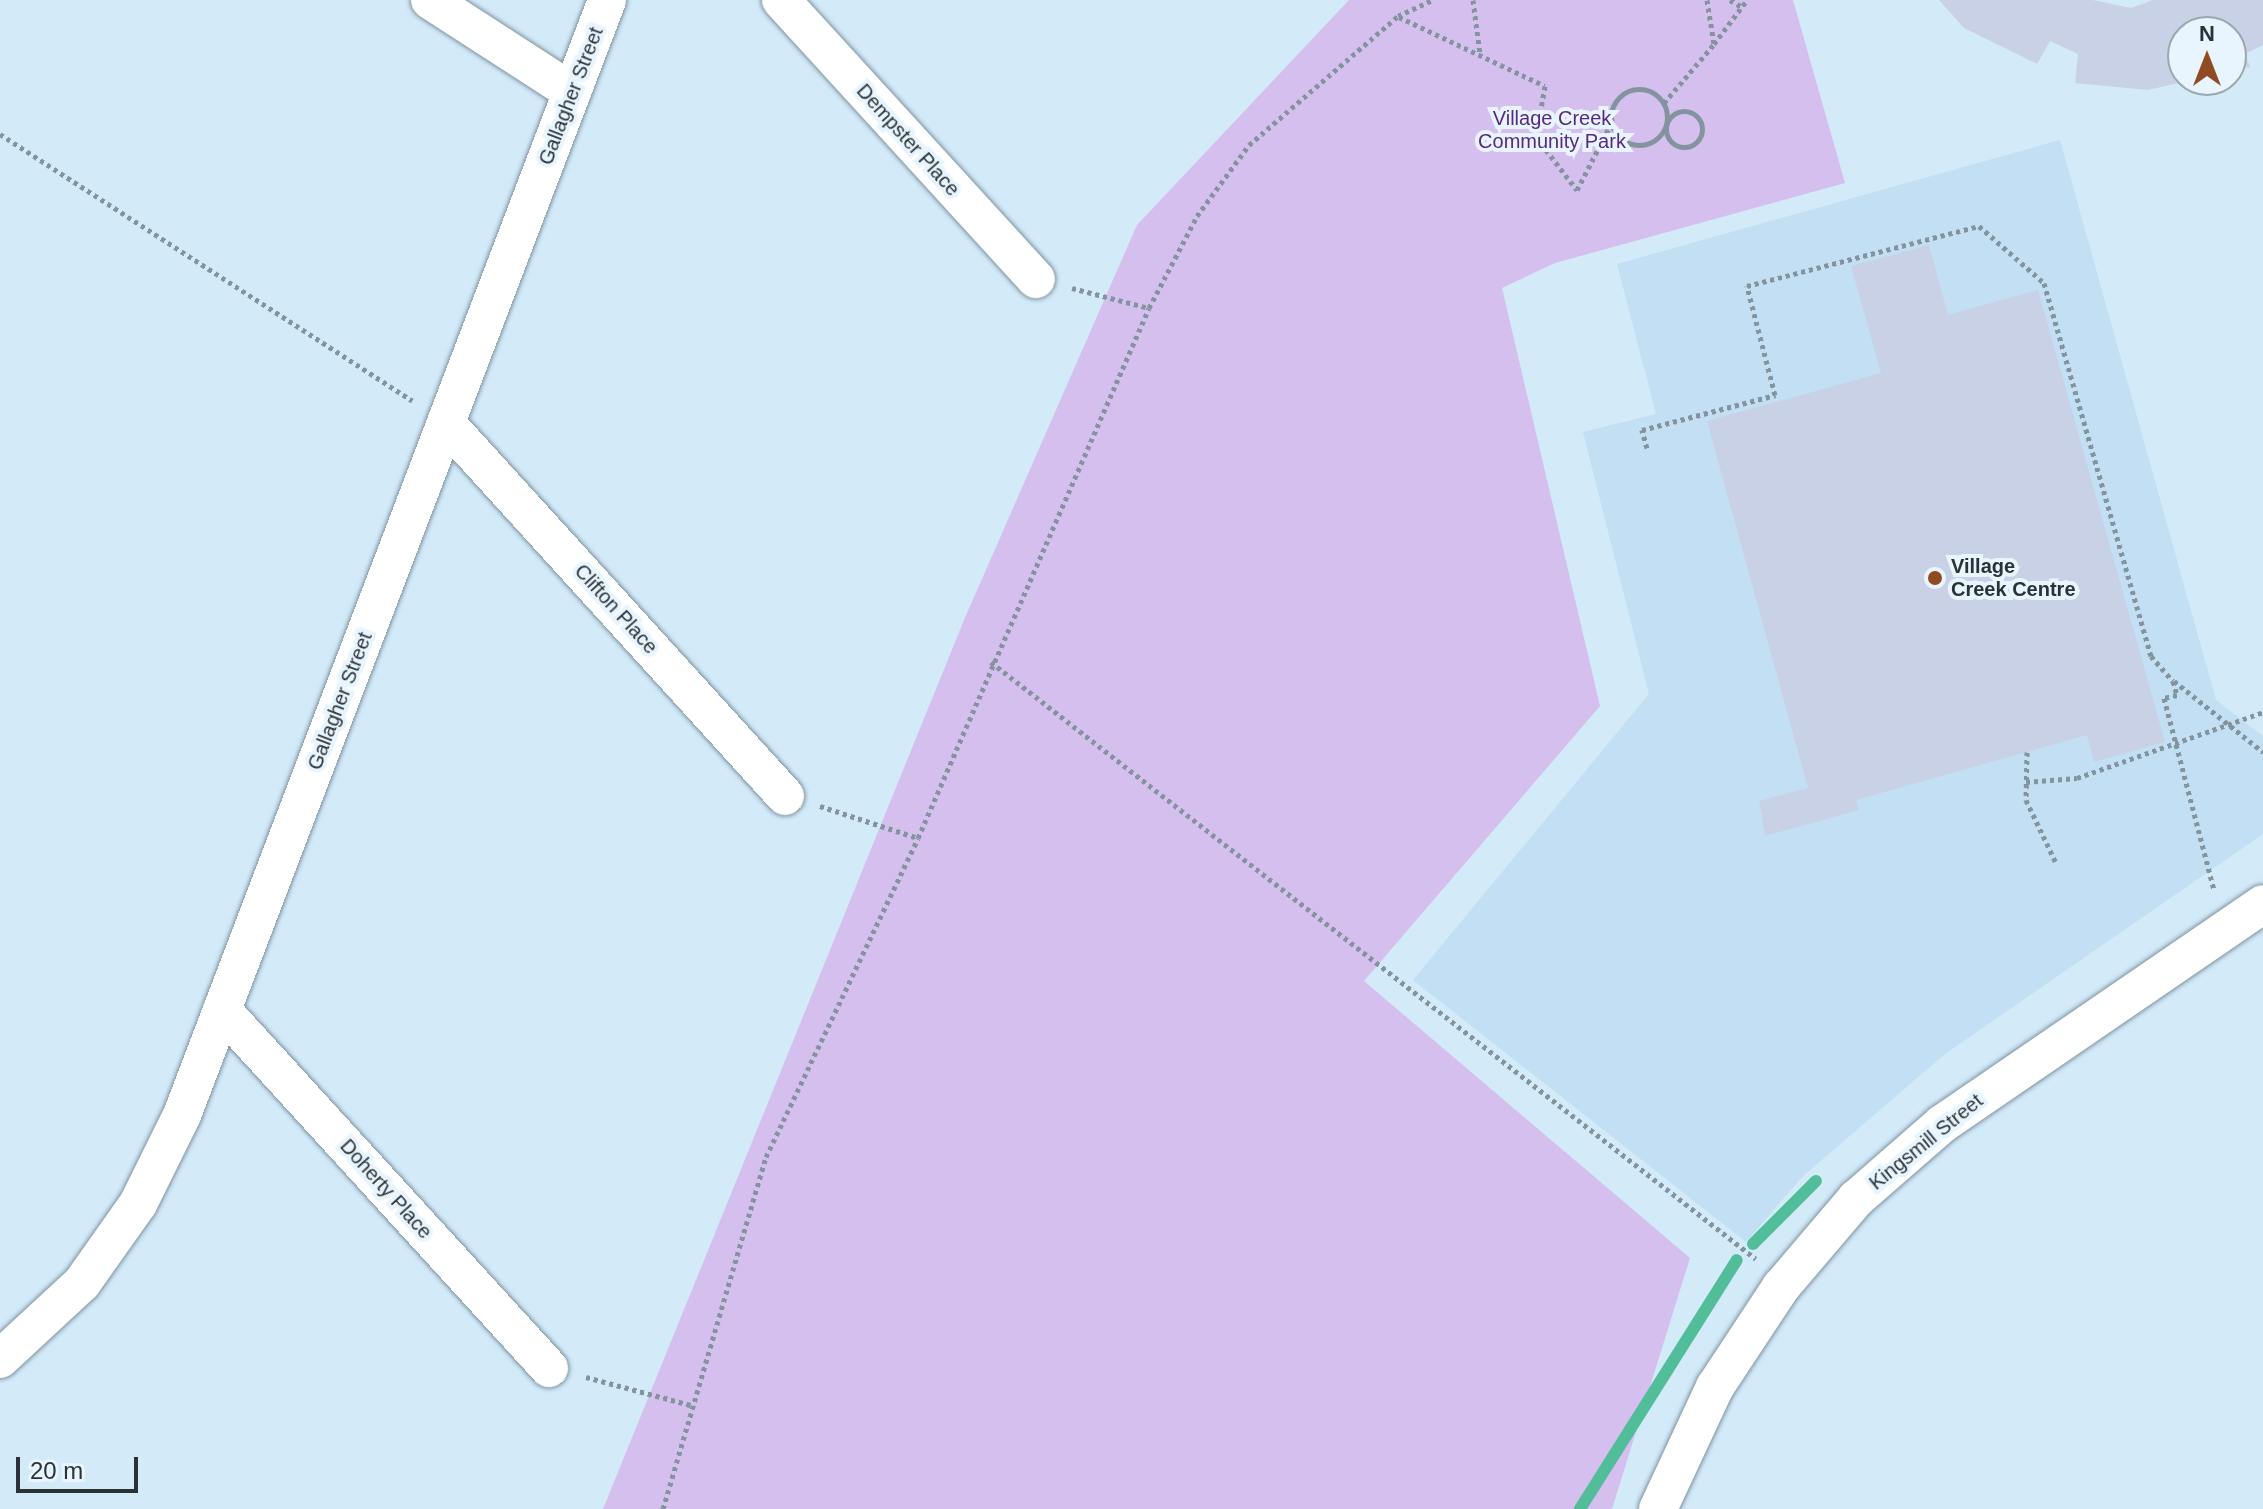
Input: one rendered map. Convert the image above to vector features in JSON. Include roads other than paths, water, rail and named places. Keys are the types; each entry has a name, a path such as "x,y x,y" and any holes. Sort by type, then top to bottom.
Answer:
{"street":[{"path":"430,0 572,92"},
{"name":"Gallagher Street","path":"0,1359 82,1283 138,1204 222,1010 607,0"},
{"name":"Dempster Place","path":"781,0 1036,279"},
{"name":"Clifton Place","path":"446,423 785,796"},
{"name":"Kingsmill Street","path":"1658,1509 1715,1387 1785,1281 1856,1199 1942,1124 2263,904"},
{"name":"Doherty Place","path":"222,1010 549,1368"}],"waterway":[{"path":"1753,1244 1816,1181"},
{"path":"1580,1509 1737,1260"}],"place":[{"name":"Village Creek Centre","path":"1935,578"}],"park label":[{"name":"Village Creek Community Park","path":"1552,130"}]}
